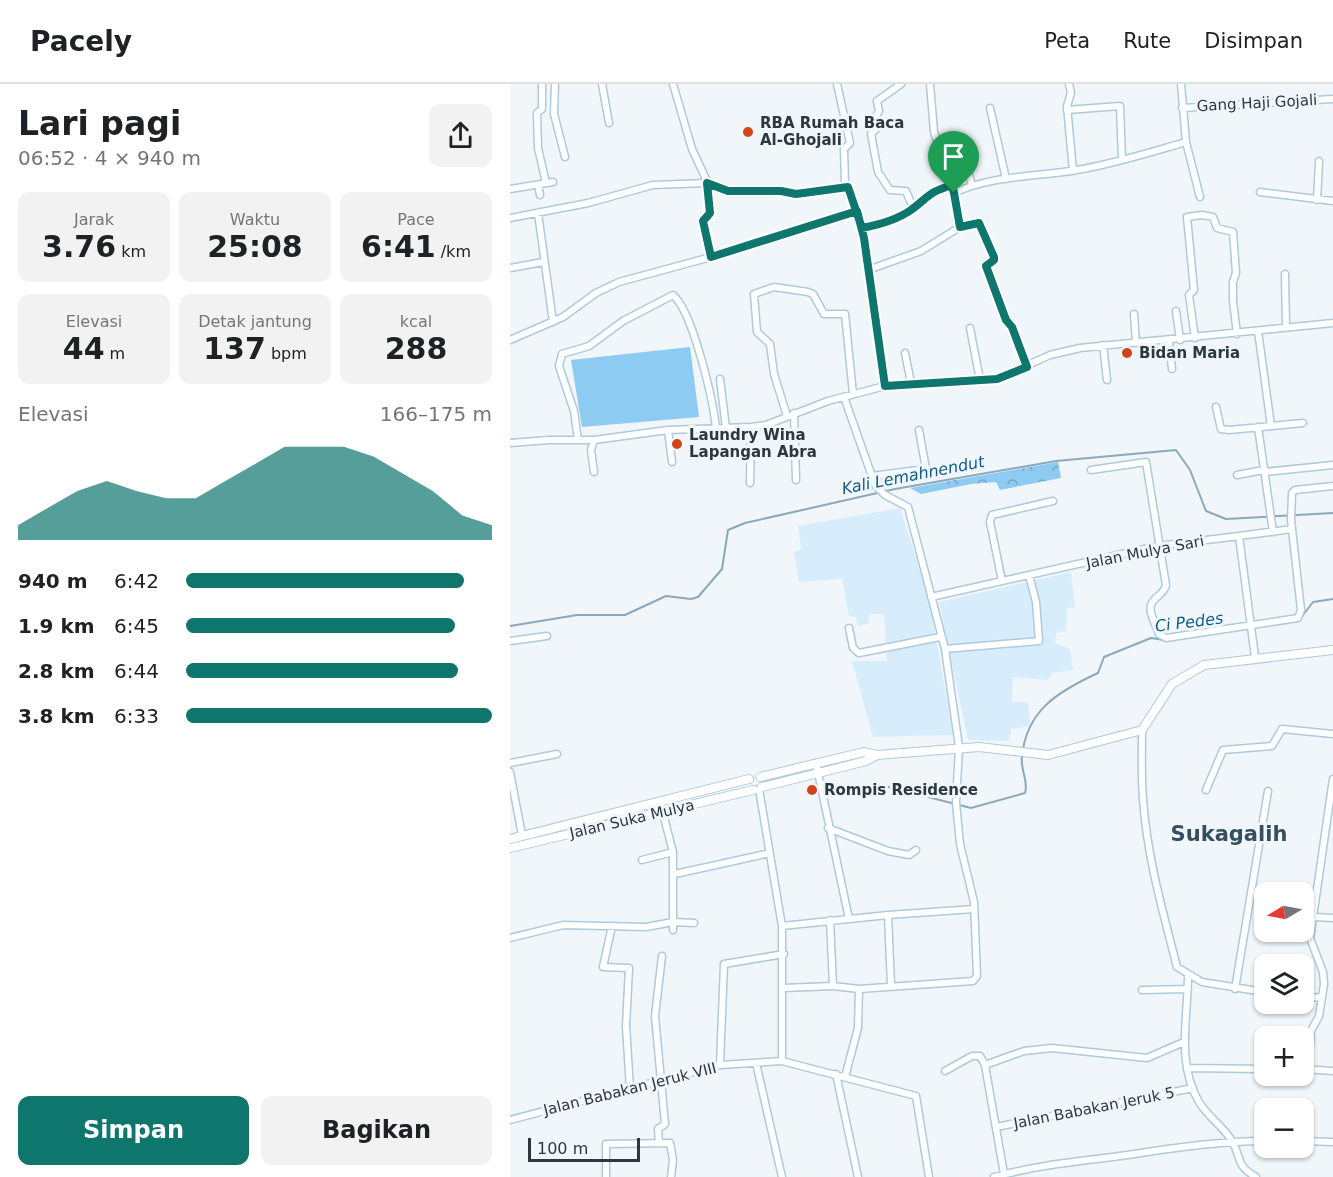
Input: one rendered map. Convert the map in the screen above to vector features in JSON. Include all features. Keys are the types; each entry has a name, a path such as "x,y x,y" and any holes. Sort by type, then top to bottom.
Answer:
{"street":[{"path":"510,189 550,182 538,148 537,114 542,109 542,84"},
{"path":"555,84 554,114 565,157"},
{"path":"602,84 609,123"},
{"path":"673,84 688,138 707,183 710,213 703,221 711,257"},
{"path":"837,84 850,143 843,148 845,184 862,228 885,386"},
{"path":"901,84 877,101 878,127 870,134 879,175 890,190 906,191 913,208"},
{"path":"930,84 934,132 952,185 960,227"},
{"path":"1069,84 1067,110 1072,171"},
{"path":"1181,84 1186,142 1200,197"},
{"name":"Gang Haji Gojali","path":"1182,108 1333,99"},
{"path":"1067,110 1120,106 1122,159"},
{"path":"990,108 1006,179"},
{"path":"954,193 972,185 1072,171 1186,142"},
{"path":"963,155 972,185"},
{"path":"1317,200 1318,161"},
{"path":"510,218 588,203 636,188 707,183 728,191 781,191 796,194 848,187"},
{"path":"538,185 540,195"},
{"path":"862,228 875,226 913,208 926,195 952,185"},
{"path":"1260,192 1333,201"},
{"path":"510,340 553,322 596,293 619,282 711,257 857,211"},
{"path":"538,213 553,322"},
{"path":"1195,338 1189,295 1194,290 1187,217 1202,215 1213,217 1217,228 1233,232 1236,273 1233,282 1233,301 1237,334"},
{"path":"868,270 921,251 960,227 977,222 994,259 986,266 1027,367"},
{"path":"510,268 543,262"},
{"path":"1286,274 1286,327"},
{"path":"796,480 790,415 774,374 769,342 759,334 756,326 753,294 769,289 808,292 813,294 824,314 845,314 854,394"},
{"path":"578,440 574,411 560,366 562,354 589,345 623,321 673,295 682,308 699,352 716,428"},
{"path":"1176,311 1180,340"},
{"path":"1134,314 1136,343"},
{"path":"510,443 594,440 668,430 751,427 885,386 997,379 1062,351 1333,323"},
{"path":"970,328 980,380"},
{"path":"1258,331 1271,426"},
{"path":"1169,341 1172,369"},
{"path":"1103,345 1107,380"},
{"path":"905,352 911,383"},
{"path":"720,379 726,428"},
{"path":"783,988 833,986 859,989 976,979 974,909 960,844 956,806 959,747 945,649 908,507 885,495 875,485 844,397"},
{"path":"1216,407 1221,429 1303,423"},
{"path":"750,483 751,427"},
{"path":"1258,427 1273,532"},
{"path":"668,430 672,462"},
{"path":"872,476 926,469 919,430"},
{"path":"594,440 591,450 594,472"},
{"path":"1091,470 1146,461 1166,585 1164,592 1150,605 1161,637 1166,638 1293,619 1300,615 1291,520 1292,493 1295,490 1333,486"},
{"path":"1237,475 1333,465"},
{"path":"1002,581 991,517 1053,501"},
{"name":"Jalan Mulya Sari","path":"931,597 1158,546 1292,530"},
{"path":"1239,536 1255,657"},
{"path":"945,649 1039,640 1036,602 1029,575"},
{"path":"849,628 853,648 859,653 940,636"},
{"path":"510,641 547,636"},
{"path":"1254,991 1202,982 1177,968 1155,883 1143,800 1142,730 1166,691 1180,677 1212,662 1333,650"},
{"path":"1206,790 1223,750 1272,746 1282,729 1333,732"},
{"name":"Jalan Suka Mulya","path":"510,838 660,802 749,779 756,775 760,777 864,752 877,755 959,747 996,747 1047,755 1142,730"},
{"path":"510,763 557,754"},
{"name":"Jalan Suka Mulya","path":"510,848 758,789 866,761 877,755"},
{"path":"816,763 849,919"},
{"path":"510,772 522,835"},
{"path":"760,777 758,789 782,926 784,954 782,1061"},
{"path":"749,779 749,785 758,789"},
{"path":"1333,779 1331,824 1314,917 1333,918"},
{"path":"1235,989 1268,791"},
{"path":"660,802 674,852 673,930"},
{"path":"828,828 888,851 909,855 916,850"},
{"path":"642,860 674,852"},
{"path":"675,874 770,853"},
{"path":"782,926 974,909"},
{"path":"888,915 891,985"},
{"path":"831,920 833,986"},
{"path":"510,938 563,925 646,927 673,922 694,923"},
{"path":"612,926 603,967 628,968 626,1026 630,1089"},
{"path":"1311,942 1323,972 1319,1016 1314,1026"},
{"path":"720,1065 724,964 784,954"},
{"path":"659,1143 658,1128 665,1124 655,1016 662,956"},
{"path":"1188,975 1184,1042 1193,1088 1204,1109 1232,1141 1242,1168 1256,1177"},
{"path":"845,1077 858,1028 859,989"},
{"path":"1142,990 1188,989"},
{"path":"1314,997 1322,998"},
{"path":"986,1065 1024,1051 1052,1048 1148,1058 1184,1042"},
{"path":"945,1071 972,1056 980,1056 986,1065 1004,1174"},
{"name":"Jalan Babakan Jeruk VIII","path":"510,1120 720,1065 782,1061 916,1095 929,1177"},
{"path":"756,1063 782,1177"},
{"path":"1188,1068 1254,1069"},
{"path":"1314,1070 1333,1071"},
{"path":"836,1074 858,1177"},
{"name":"Jalan Babakan Jeruk 5","path":"996,1126 1193,1088"},
{"path":"994,1177 1025,1169 1232,1141 1254,1141"},
{"path":"1314,1141 1333,1142"},
{"path":"606,1177 606,1144 659,1143 670,1144 673,1160 670,1177"}],"shaded area":[{"path":"900,508 930,602 953,735 873,737 852,661 887,661 884,614 870,614 868,624 858,626 856,617 849,616 842,579 799,582 794,553 801,548 798,526"},
{"path":"1071,572 1075,607 1067,608 1066,631 1056,633 1055,643 1070,649 1073,670 1052,673 1048,680 1013,677 1012,702 1028,702 1030,726 1011,729 1009,741 968,740 939,602"}],"green space":[{"path":"690,347 699,417 582,427 571,360"},
{"path":"1058,462 1061,478 1000,490 996,482 971,484 921,494 910,488"}],"waterway":[{"name":"Kali Lemahnendut","path":"510,626 577,615 625,615 666,596 691,599 698,597 722,569 728,530 745,523 895,489 1056,461 1176,450 1190,470 1206,511 1226,519 1333,513"},
{"name":"Ci Pedes","path":"1300,619 1313,602 1333,599"},
{"name":"Ci Pedes","path":"881,785 971,808 1025,793 1026,784 1022,762 1025,741 1030,727 1047,704 1070,687 1098,673 1104,657 1151,638 1164,640"}],"place":[{"name":"RBA Rumah Baca Al-Ghojali","path":"748,132"},
{"name":"Bidan Maria","path":"1127,353"},
{"name":"Laundry Wina Lapangan Abra","path":"677,444"},
{"name":"Rompis Residence","path":"812,790"}],"district":[{"name":"Sukagalih","path":"1229,834"}],"route":[{"path":"954,193 952,185 937,190 926,195 909,211 875,226 862,228 857,211 848,187 792,194 781,191 728,191 715,188 707,183 710,213 703,221 711,257 857,211 864,238 885,386 963,379 997,379 1009,376 1027,367 986,266 986,263 994,260 994,257 979,223 960,227 954,193"}]}
